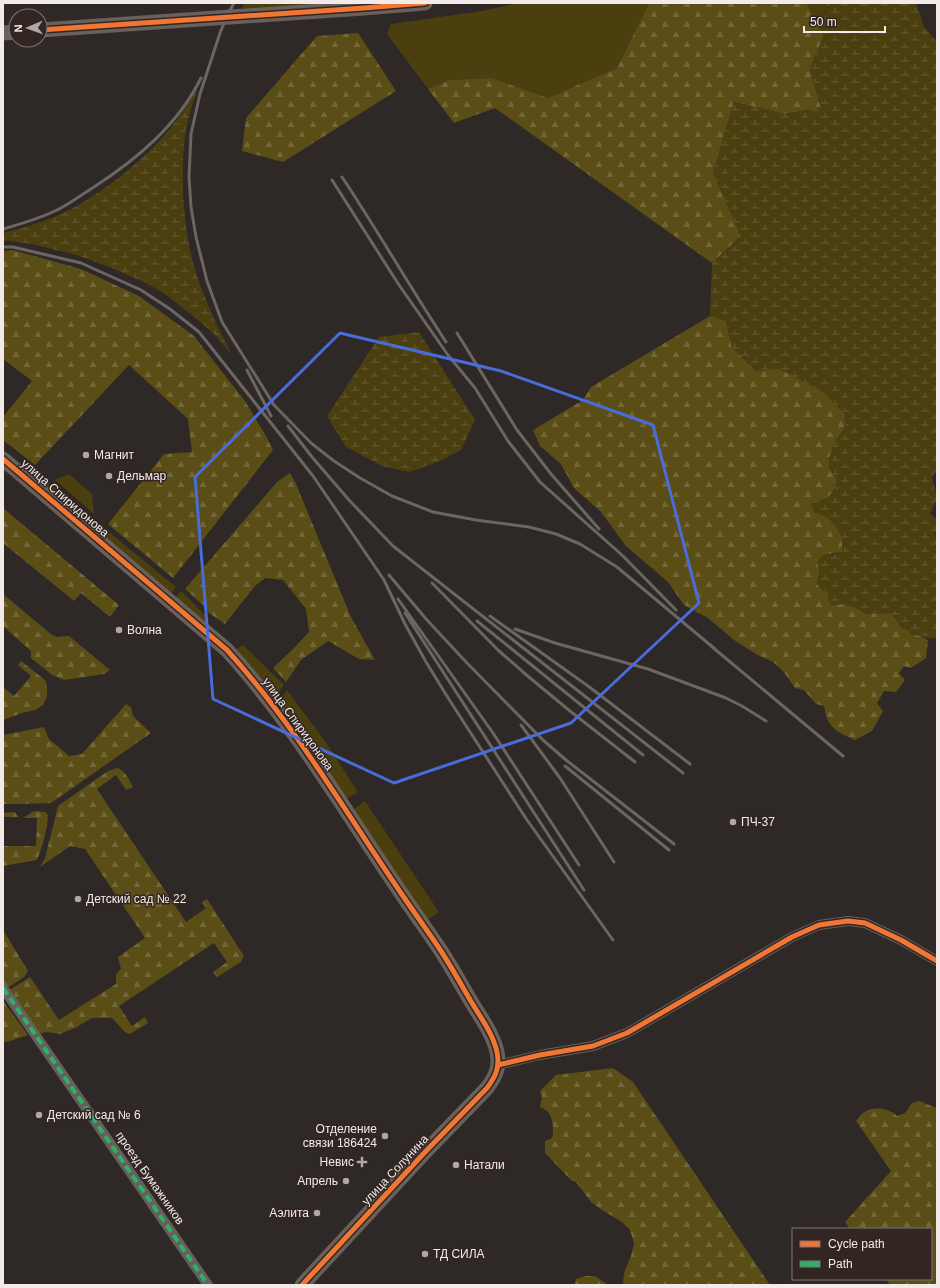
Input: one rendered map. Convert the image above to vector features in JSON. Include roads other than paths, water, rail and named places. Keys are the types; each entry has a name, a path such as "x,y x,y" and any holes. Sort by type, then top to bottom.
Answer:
{"street":[{"path":"48,29 425,3"},
{"name":"улица Спиридонова","path":"3,459 227,650 268,698 332,789 366,843 441,951 490,1034 497,1051 498,1065"},
{"path":"498,1065 540,1055 593,1046 628,1033 792,937 820,925 848,921 865,923 901,940 937,960"},
{"name":"проезд Бумажников","path":"3,988 208,1285"},
{"name":"улица Солунина","path":"302,1285 426,1151 487,1088 495,1077 498,1065"}],"railway":[{"path":"234,3 220,33 200,94 191,134 189,177 191,207 196,237 207,281 222,322 274,405 311,443 334,461 392,496 433,512 476,520 529,527 556,534 580,544 617,567 715,649"},
{"path":"3,229 36,219 60,209 126,165 155,140 181,111 201,78"},
{"path":"342,177 446,342"},
{"path":"332,180 399,285 448,355 475,388 508,441 540,482 623,556 676,610"},
{"path":"3,247 13,247 81,263 141,290 170,309 199,332 313,476 384,580 405,624 450,701 527,820 613,940"},
{"path":"457,333 517,430 551,474 599,529"},
{"path":"247,370 271,416"},
{"path":"288,426 349,500 393,546 683,773"},
{"path":"389,575 427,620 467,663 543,740 566,760 674,844"},
{"path":"432,583 499,651 570,711 635,762"},
{"path":"398,599 493,733 579,865"},
{"path":"405,613 584,890"},
{"path":"490,616 588,686 690,764"},
{"path":"477,621 643,755"},
{"path":"515,629 555,643 648,669 726,698 766,721"},
{"path":"711,646 843,756"},
{"path":"521,725 560,778 614,862"},
{"path":"565,766 669,850"}],"place":[{"name":"Магнит","path":"86,455"},
{"name":"Дельмар","path":"109,476"},
{"name":"Волна","path":"119,630"},
{"name":"ПЧ-37","path":"733,822"},
{"name":"Детский сад № 22","path":"78,899"},
{"name":"Детский сад № 6","path":"39,1115"},
{"name":"Отделение связи 186424","path":"385,1136"},
{"name":"Невис","path":"362,1162"},
{"name":"Натали","path":"456,1165"},
{"name":"Апрель","path":"346,1181"},
{"name":"Аэлита","path":"317,1213"},
{"name":"ТД СИЛА","path":"425,1254"}]}
